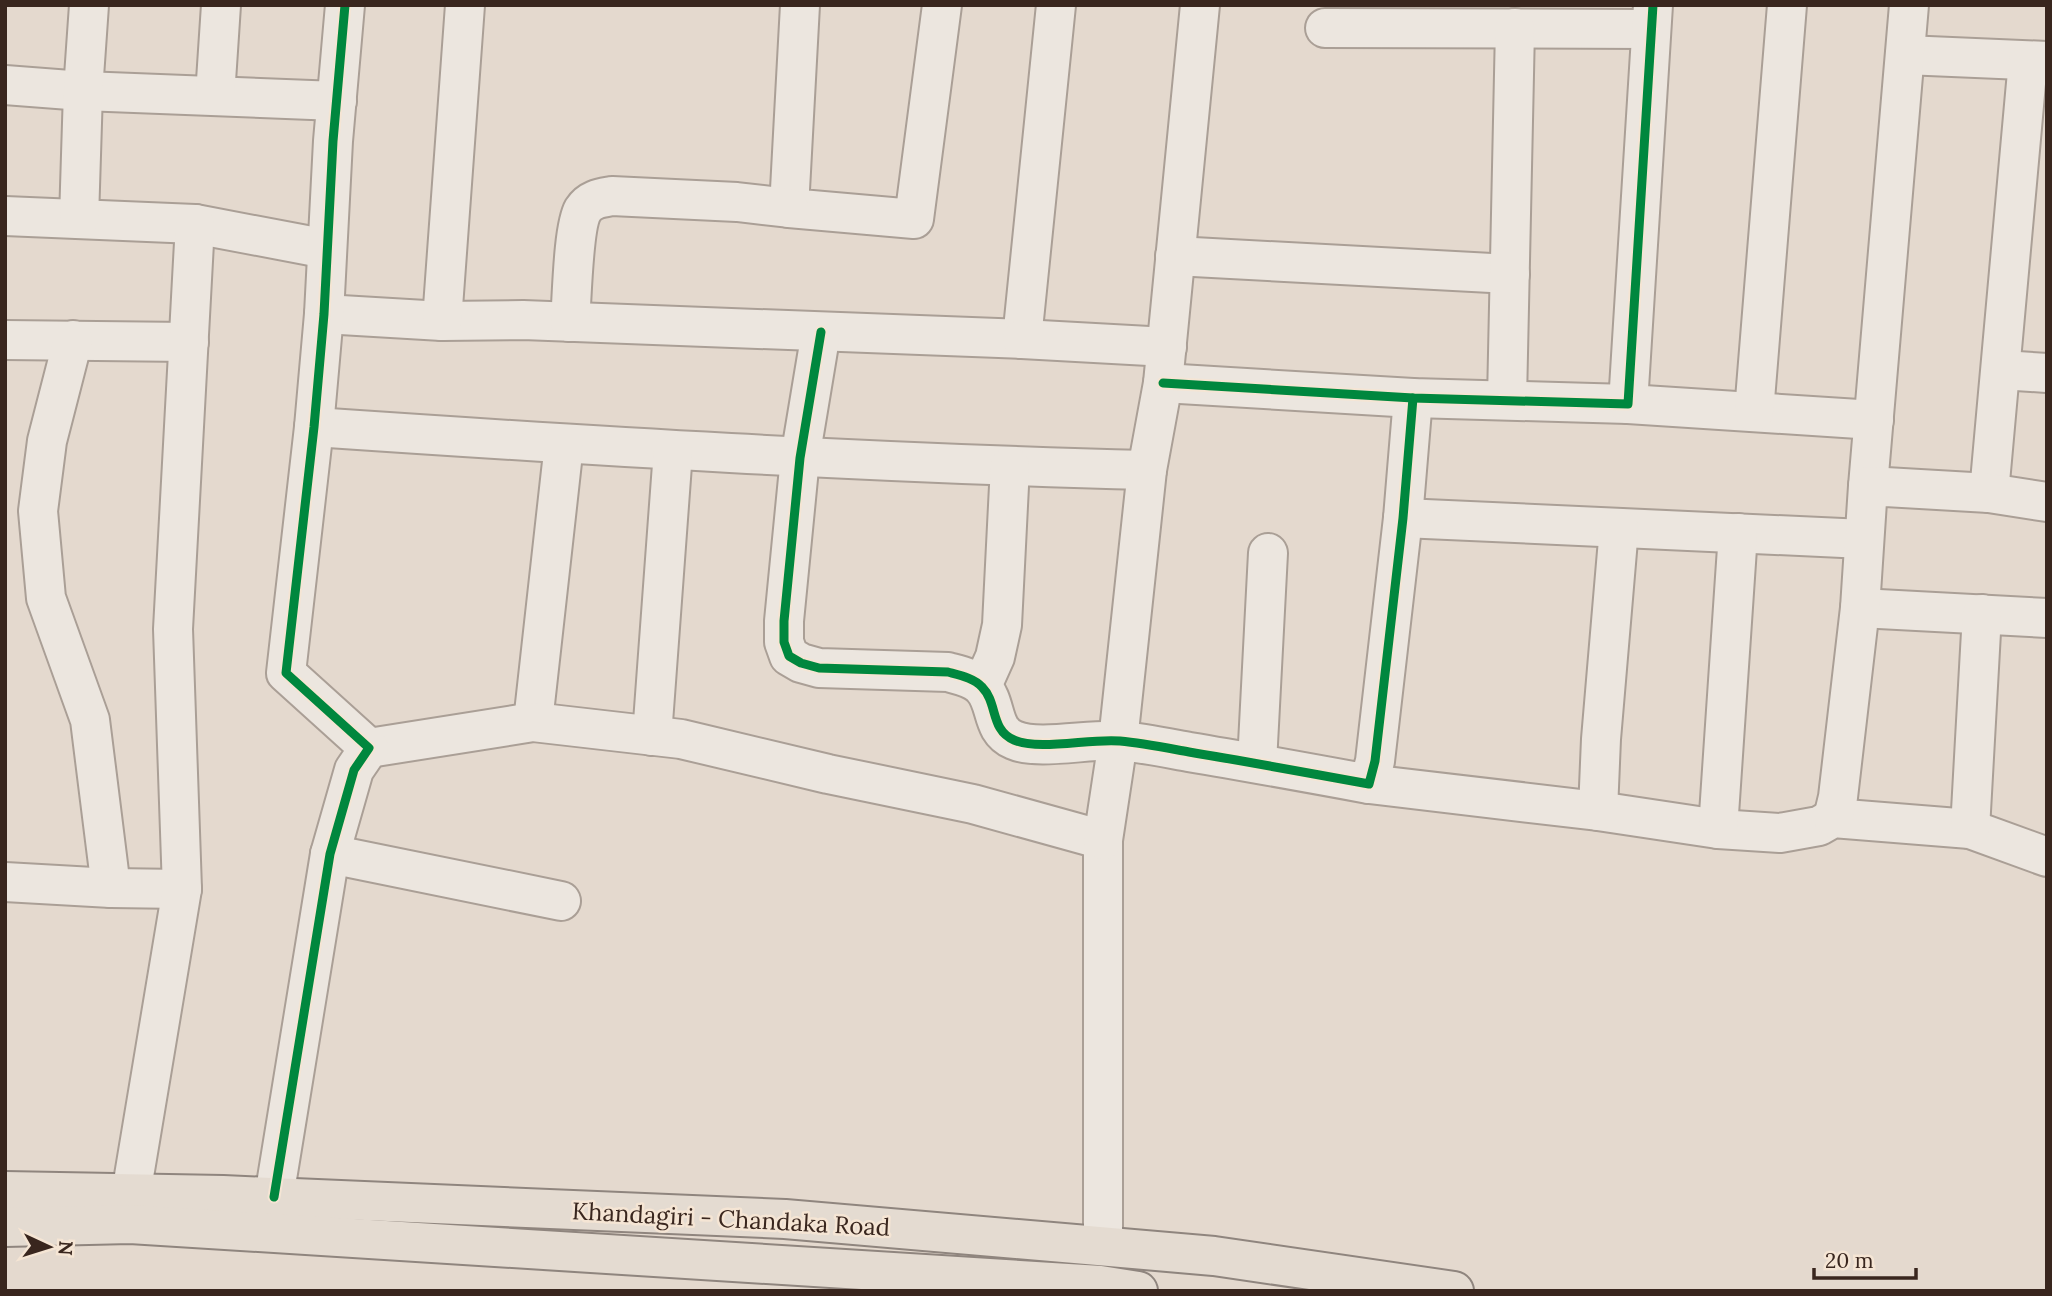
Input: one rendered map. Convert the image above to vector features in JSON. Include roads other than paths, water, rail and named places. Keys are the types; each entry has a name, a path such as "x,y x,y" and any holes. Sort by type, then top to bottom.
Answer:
{"main road":[{"name":"Khandagiri - Chandaka Road","path":"5,1191 274,1197 785,1219 1214,1256 1454,1291"},
{"path":"576,1251 579,1210"},
{"name":"Khandagiri - Chandaka Road","path":"5,1227 130,1224 1100,1285 1138,1291"}],"street":[{"path":"79,219 89,5"},
{"path":"215,96 221,5"},
{"path":"345,5 324,314 286,673 369,748"},
{"path":"442,321 464,5"},
{"path":"789,208 800,5"},
{"path":"570,322 578,224 584,209 595,199 612,196 737,202 914,219 942,5"},
{"path":"1021,340 1056,5"},
{"path":"1102,1246 1103,840 1118,741 1147,470 1165,365 1200,5"},
{"path":"1754,412 1787,5"},
{"path":"1833,818 1838,797 1860,608 1909,5"},
{"path":"1325,28 1515,28 1651,17 1628,404"},
{"path":"1507,400 1515,28"},
{"path":"1905,55 2038,61 1989,494"},
{"path":"5,85 83,92 337,101"},
{"path":"5,216 195,224 327,249"},
{"path":"131,1194 182,889 173,629 195,224"},
{"path":"1175,256 1510,274"},
{"path":"324,314 442,321 570,322 1021,340 1165,365 1413,398 1628,404 1874,420"},
{"path":"821,332 800,458 785,621 784,642 789,656 801,663 819,668 948,673 964,677 982,686 991,701 996,721 1003,734 1029,744 1118,741 1369,784 1598,811 1718,829 1780,834 1819,826 1833,818 1970,829 2047,857"},
{"path":"5,340 189,342"},
{"path":"73,340 47,441 38,511 46,598 90,720 111,888"},
{"path":"2001,370 2047,373"},
{"path":"1369,784 1375,761 1403,518 1413,398"},
{"path":"314,427 800,458 1147,470"},
{"path":"533,722 564,444"},
{"path":"652,736 673,451"},
{"path":"982,686 995,657 1002,625 1010,466"},
{"path":"1868,486 1989,494 2047,502"},
{"path":"1403,518 1864,539"},
{"path":"1598,811 1601,739 1619,527"},
{"path":"1718,829 1738,533"},
{"path":"1256,763 1268,553"},
{"path":"1860,608 2047,618"},
{"path":"1970,829 1982,614"},
{"path":"274,1197 330,854 354,770 369,748 533,722 681,739 828,774 973,804 1103,840"},
{"path":"330,854 561,901"},
{"path":"5,882 182,889"}]}
